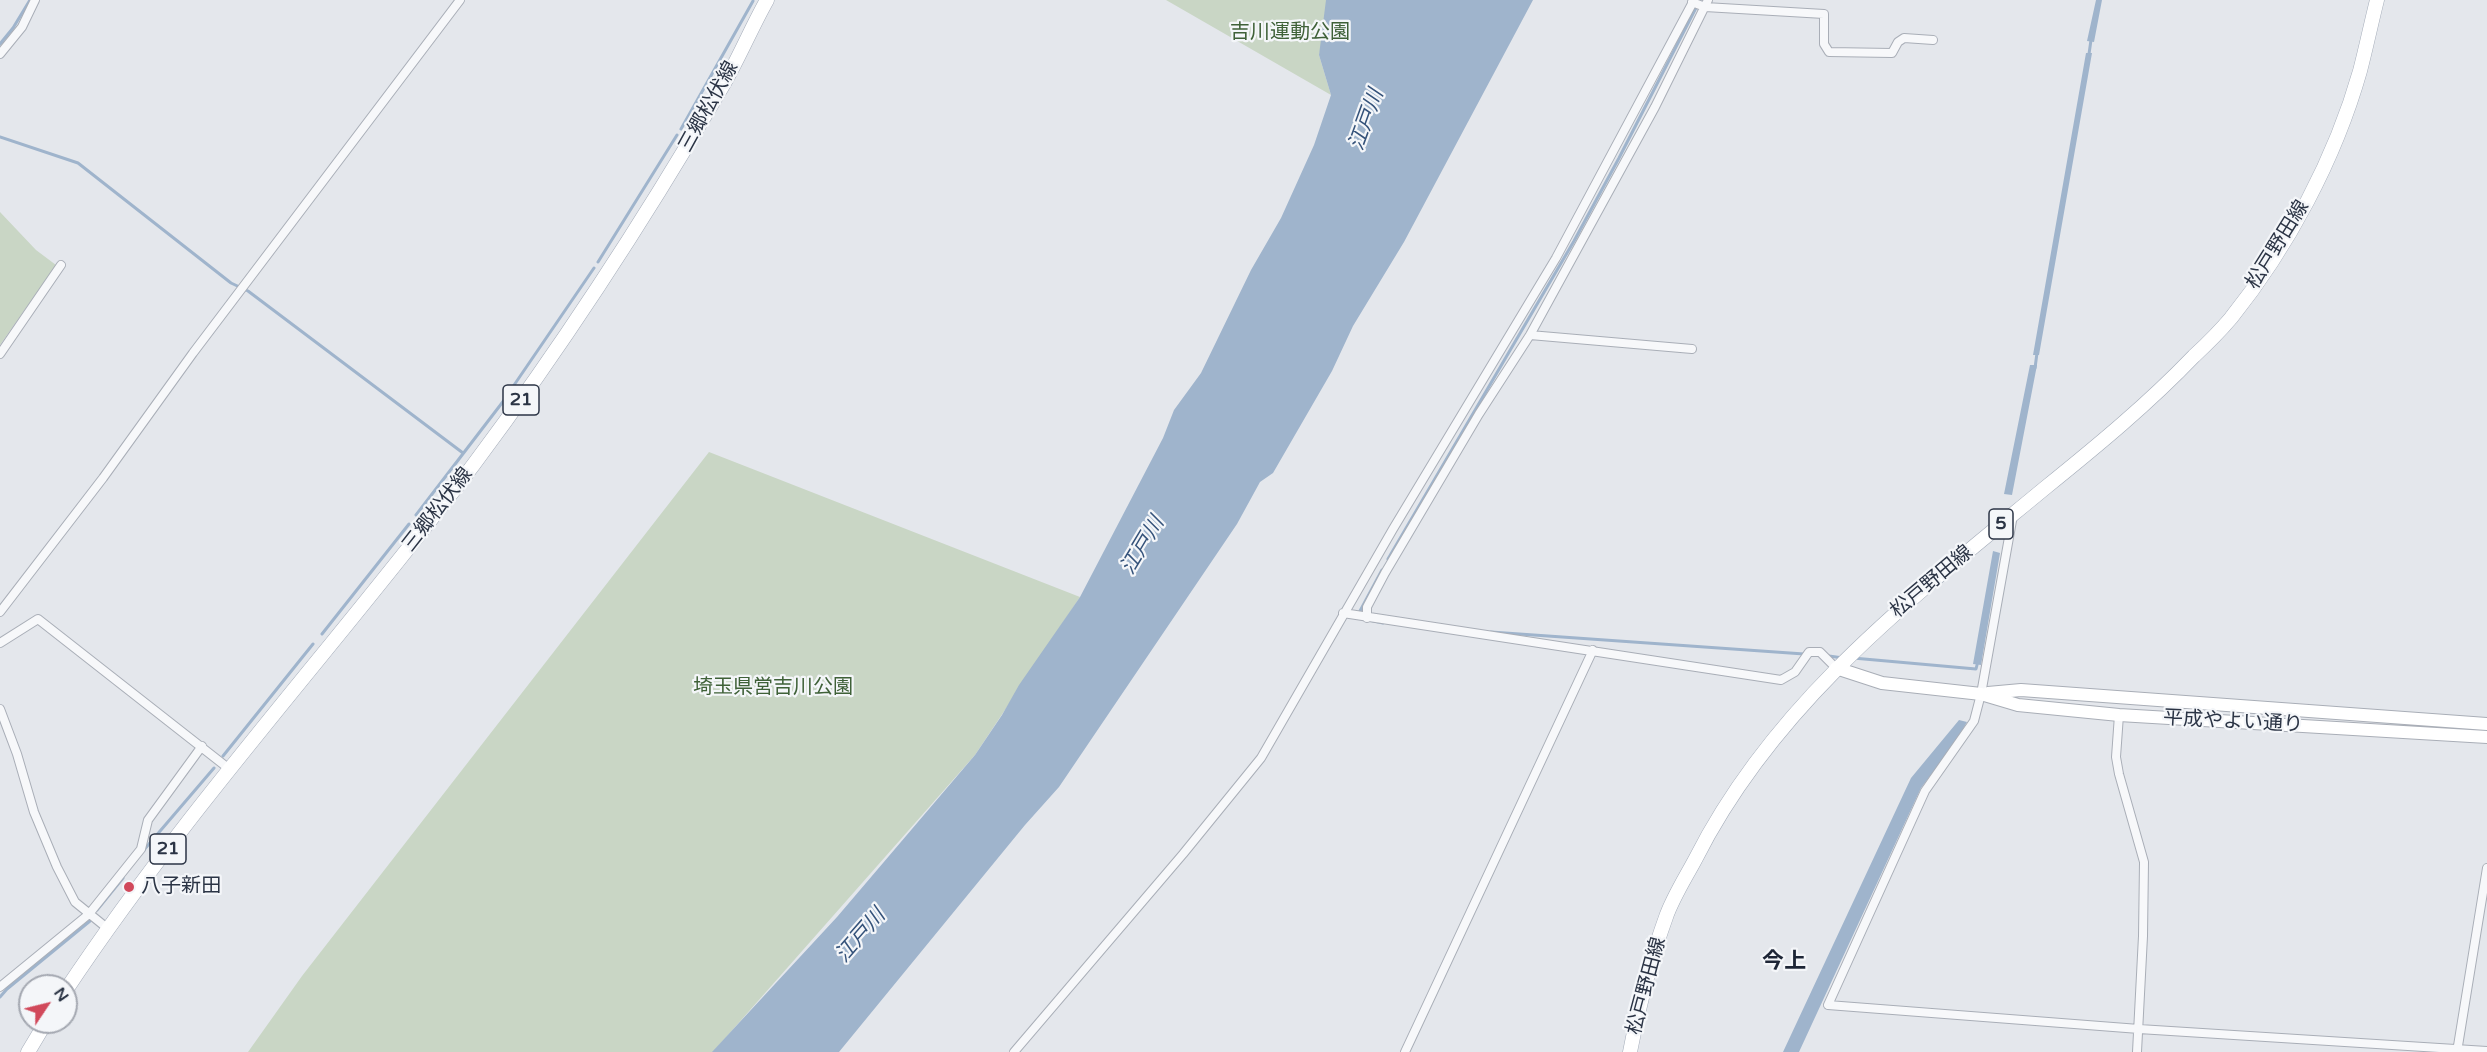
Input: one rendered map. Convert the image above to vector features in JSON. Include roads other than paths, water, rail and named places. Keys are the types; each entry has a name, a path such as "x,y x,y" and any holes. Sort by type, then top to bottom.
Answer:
{"main road":[{"name":"松戸野田線","path":"1630,1052 1640,1003 1667,914 1713,824 1778,732 1836,668 1910,599 2118,429 2176,375 2230,320 2260,278 2318,179 2346,113 2377,0"},
{"name":"三郷松伏線","path":"77,974 107,928 228,768 424,528 519,403 661,189 722,88 763,1"},
{"path":"28,1052 39,1034"}],"street":[{"path":"0,54 22,27 35,0"},
{"path":"0,612 103,478 193,353 460,0"},
{"path":"1014,1052 1255,766 1343,613 1556,258 1693,1 1824,14 1824,44 1829,51 1892,53 1898,42 1904,38 1933,40"},
{"path":"1367,618 1367,608 1385,573 1479,414 1530,336 1655,107 1707,3"},
{"path":"0,354 61,265"},
{"path":"1530,336 1692,349"},
{"path":"2013,514 1981,694 1974,721 1925,791 1828,1005 2139,1029 2487,1052"},
{"path":"1343,613 1781,680 1795,672 1809,651 1820,652 1836,668"},
{"path":"0,643 38,619 228,768"},
{"path":"1405,1052 1593,650"},
{"name":"平成やよい通り","path":"1836,668 1882,683 1981,694 2018,705 2120,716 2487,737"},
{"name":"平成やよい通り","path":"1981,694 2021,690 2487,724"},
{"path":"0,709 17,754 34,812 57,867 75,902 107,928"},
{"path":"2120,716 2116,756 2144,862 2138,1052"},
{"path":"2,983 89,914 141,849 148,820 202,746"},
{"path":"2457,1051 2487,868"}],"water":[{"name":"江戸川","path":"1326,0 1533,0 1404,242 1353,326 1332,371 1273,473 1260,482 1237,524 1059,787 1025,825 839,1052 712,1052 837,917 975,755 1019,685 1080,597 1163,438 1174,410 1201,373 1251,270 1281,218 1314,145 1331,95 1319,55"},
{"path":"2096,0 2102,0 2094,42 2087,41"},
{"path":"2086,53 2092,53 2039,355 2033,355"},
{"path":"2030,365 2037,365 2012,495 2004,494"},
{"path":"1993,551 2000,553 1981,665 1973,664"},
{"path":"1959,720 1967,722 1955,743 1921,788 1799,1052 1783,1052 1911,778"}],"waterway":[{"path":"0,44 30,0"},
{"path":"1388,559 1574,241 1700,0"},
{"path":"681,129 753,1"},
{"path":"2089,54 2091,40"},
{"path":"598,262 677,135"},
{"path":"0,137 78,163 231,283 248,291 463,453"},
{"path":"510,391 594,268"},
{"path":"2035,368 2037,353"},
{"path":"416,515 505,399"},
{"path":"322,634 409,524"},
{"path":"1362,614 1360,611 1382,570"},
{"path":"1369,620 1383,623"},
{"path":"1491,632 1804,654"},
{"path":"223,756 313,644"},
{"path":"1829,656 1843,658"},
{"path":"1853,658 1976,669 1978,661"},
{"path":"143,851 214,768"},
{"path":"97,910 123,878"},
{"path":"0,997 90,921"}],"place":[{"name":"八子新田","path":"129,887"}],"district":[{"name":"今上","path":"1784,962"}],"park label":[{"name":"吉川運動公園","path":"1290,33"},
{"name":"埼玉県営吉川公園","path":"773,688"}]}
